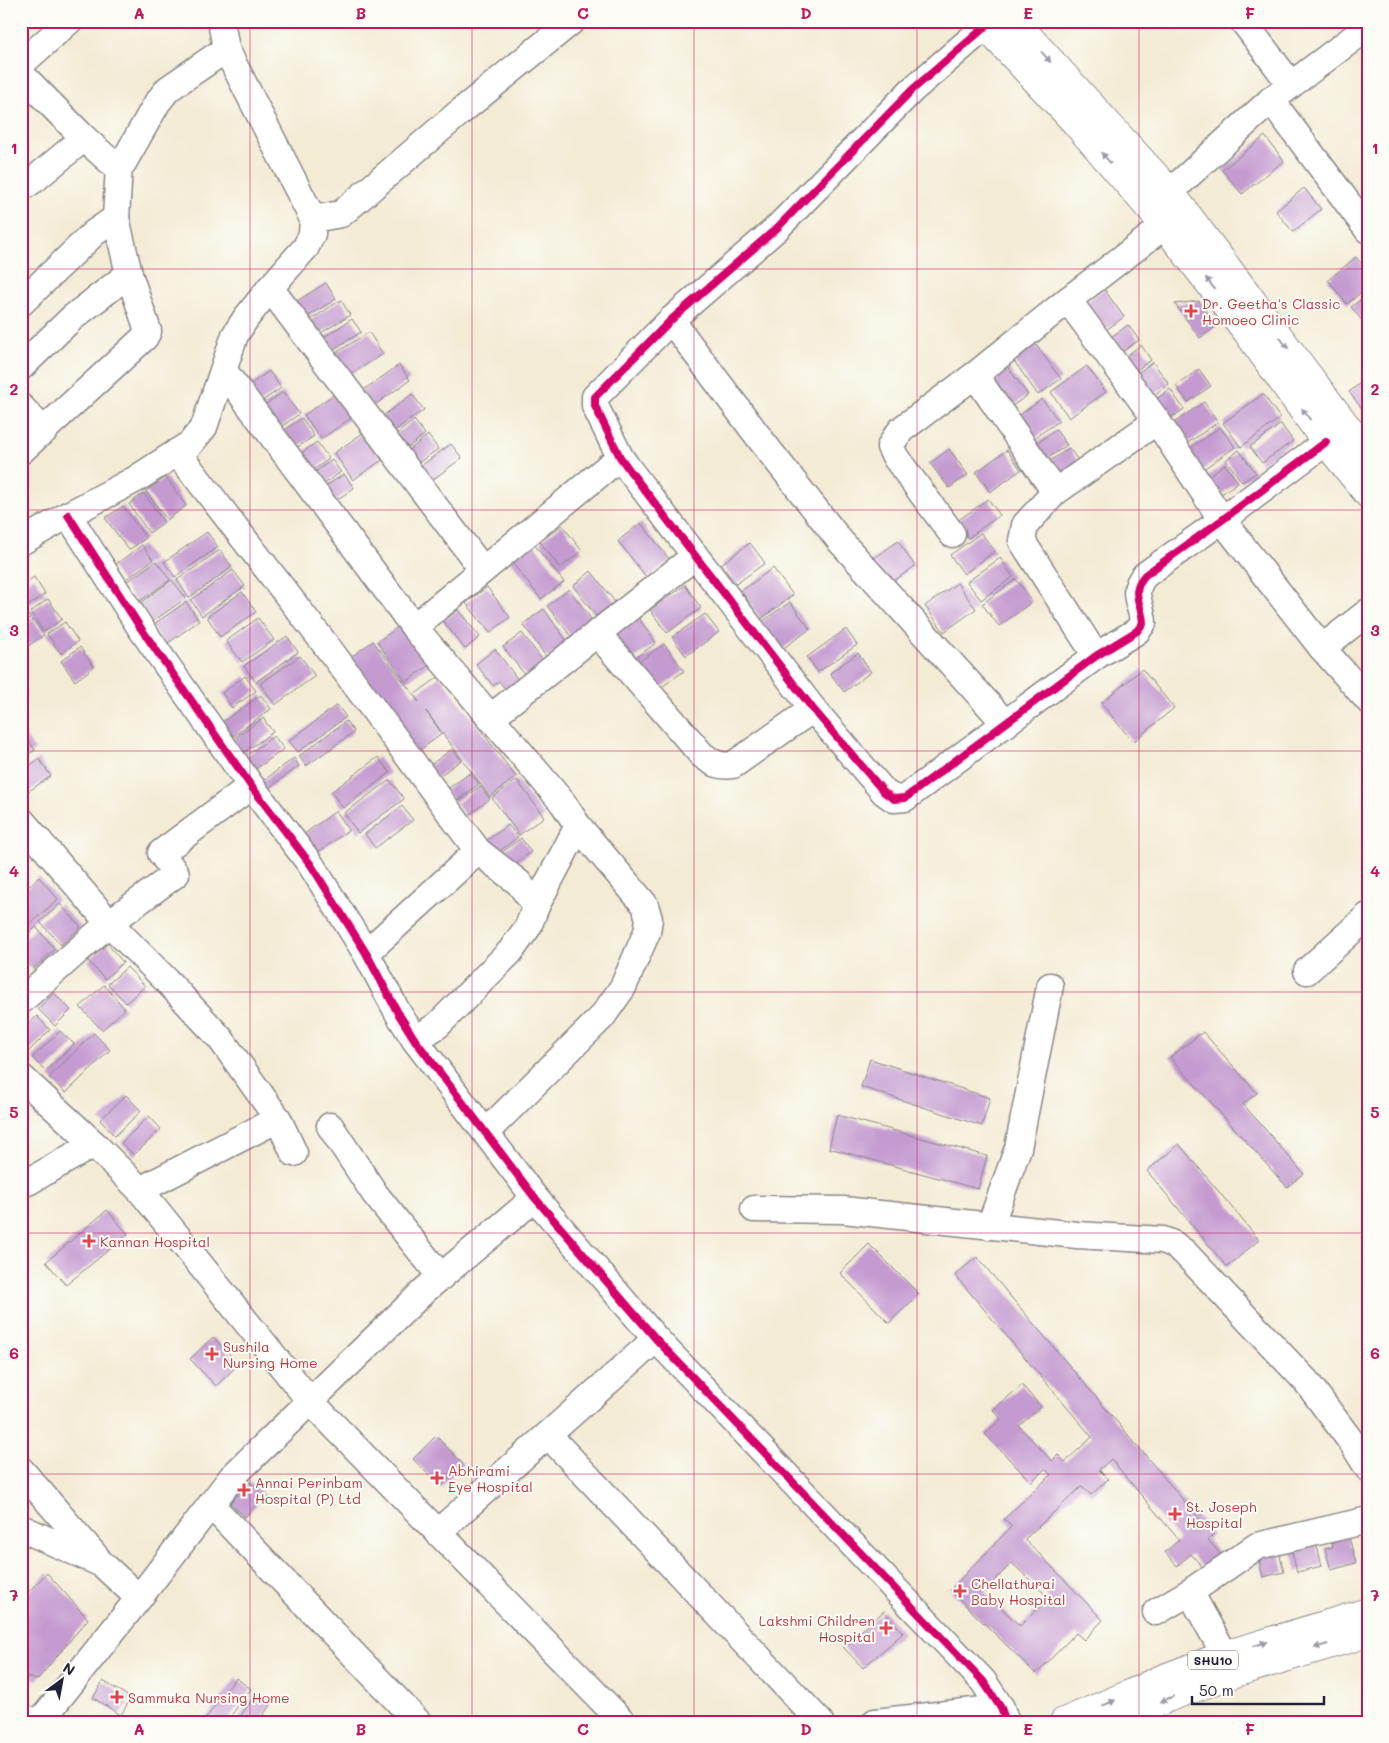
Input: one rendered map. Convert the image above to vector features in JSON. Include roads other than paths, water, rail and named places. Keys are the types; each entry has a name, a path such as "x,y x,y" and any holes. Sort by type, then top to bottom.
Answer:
{"main road":[{"path":"1014,21 1368,455"},
{"path":"983,24 1076,123 1167,209 1248,332 1326,442 1368,494"},
{"name":"SHU10","path":"1064,1722 1159,1680 1225,1655 1368,1612"},
{"name":"SHU10","path":"1118,1722 1167,1698 1238,1672 1368,1632"},
{"path":"21,1718 34,1722"}],"street":[{"path":"21,64 69,21"},
{"path":"313,219 341,214 459,113 572,21"},
{"path":"1243,21 1281,93 1368,230"},
{"path":"983,24 912,90 776,229 671,320 595,397 595,406 620,457 813,709 884,792 894,799 905,798 1096,656 1137,630 1143,623 1136,592 1138,583 1145,576 1326,442"},
{"path":"21,74 84,138 112,163 118,165 123,163 128,157 157,103 168,89 227,30 313,219 312,234 306,247 246,318 235,336 204,427 190,444 136,480 21,542"},
{"path":"952,534 896,458 890,447 895,438 902,430 976,375 1068,300 1167,209 1281,93 1366,31"},
{"path":"21,188 35,179 84,138"},
{"path":"21,451 145,337 148,332 129,274 116,218 118,165"},
{"path":"21,303 94,233 116,218"},
{"path":"21,367 72,318 129,274"},
{"path":"270,288 483,570"},
{"path":"1068,300 1158,422 1222,520 1322,648 1368,700"},
{"path":"671,320 764,444 841,542 1006,724"},
{"path":"224,370 414,627 645,905 649,919 647,932 623,987 602,1017 486,1132"},
{"path":"976,375 1055,492"},
{"path":"21,407 44,430"},
{"path":"1096,656 1022,541 1025,525 1055,492 1158,422"},
{"path":"177,452 332,653 478,851 519,883 536,906"},
{"path":"414,627 620,457"},
{"path":"68,515 140,628 251,786 311,865 366,953 398,1013 415,1040 535,1198 656,1339 983,1681 1004,1715 875,1722"},
{"path":"490,718 695,556"},
{"path":"1322,648 1368,612"},
{"path":"597,633 702,755 714,764 722,766 733,765 813,709"},
{"path":"21,1001 109,923 176,874 161,853 251,786"},
{"path":"21,820 109,923 220,1038 278,1120 294,1153"},
{"path":"415,1040 438,1025 510,952 528,926 536,906 578,826"},
{"path":"366,953 478,851"},
{"path":"1307,971 1368,916"},
{"path":"990,1226 1018,1148 1050,986"},
{"path":"21,1077 94,1144 140,1190 310,1401 622,1722"},
{"path":"140,1190 278,1120"},
{"path":"330,1126 375,1194 441,1277"},
{"path":"28,1182 94,1144"},
{"path":"40,1722 140,1598 232,1477 441,1277 535,1198"},
{"path":"754,1209 843,1210 1077,1235 1163,1240 1184,1252 1306,1380 1354,1444 1368,1468"},
{"path":"438,1532 656,1339"},
{"path":"548,1435 820,1722"},
{"path":"21,1470 102,1564 140,1598"},
{"path":"211,1505 418,1722"},
{"path":"1156,1612 1190,1592 1257,1546 1368,1520"},
{"path":"21,1528 102,1564"},
{"path":"1190,1592 1225,1655"}],"place":[{"name":"Dr. Geetha's Classic Homoeo Clinic","path":"1191,311"},
{"name":"Kannan Hospital","path":"89,1241"},
{"name":"Sushila Nursing Home","path":"212,1354"},
{"name":"Abhirami Eye Hospital","path":"437,1478"},
{"name":"Annai Perinbam Hospital (P) Ltd","path":"244,1490"},
{"name":"St. Joseph Hospital","path":"1175,1514"},
{"name":"Chellathurai Baby Hospital","path":"960,1591"},
{"name":"Lakshmi Children Hospital","path":"886,1628"},
{"name":"Sammuka Nursing Home","path":"117,1697"}]}
